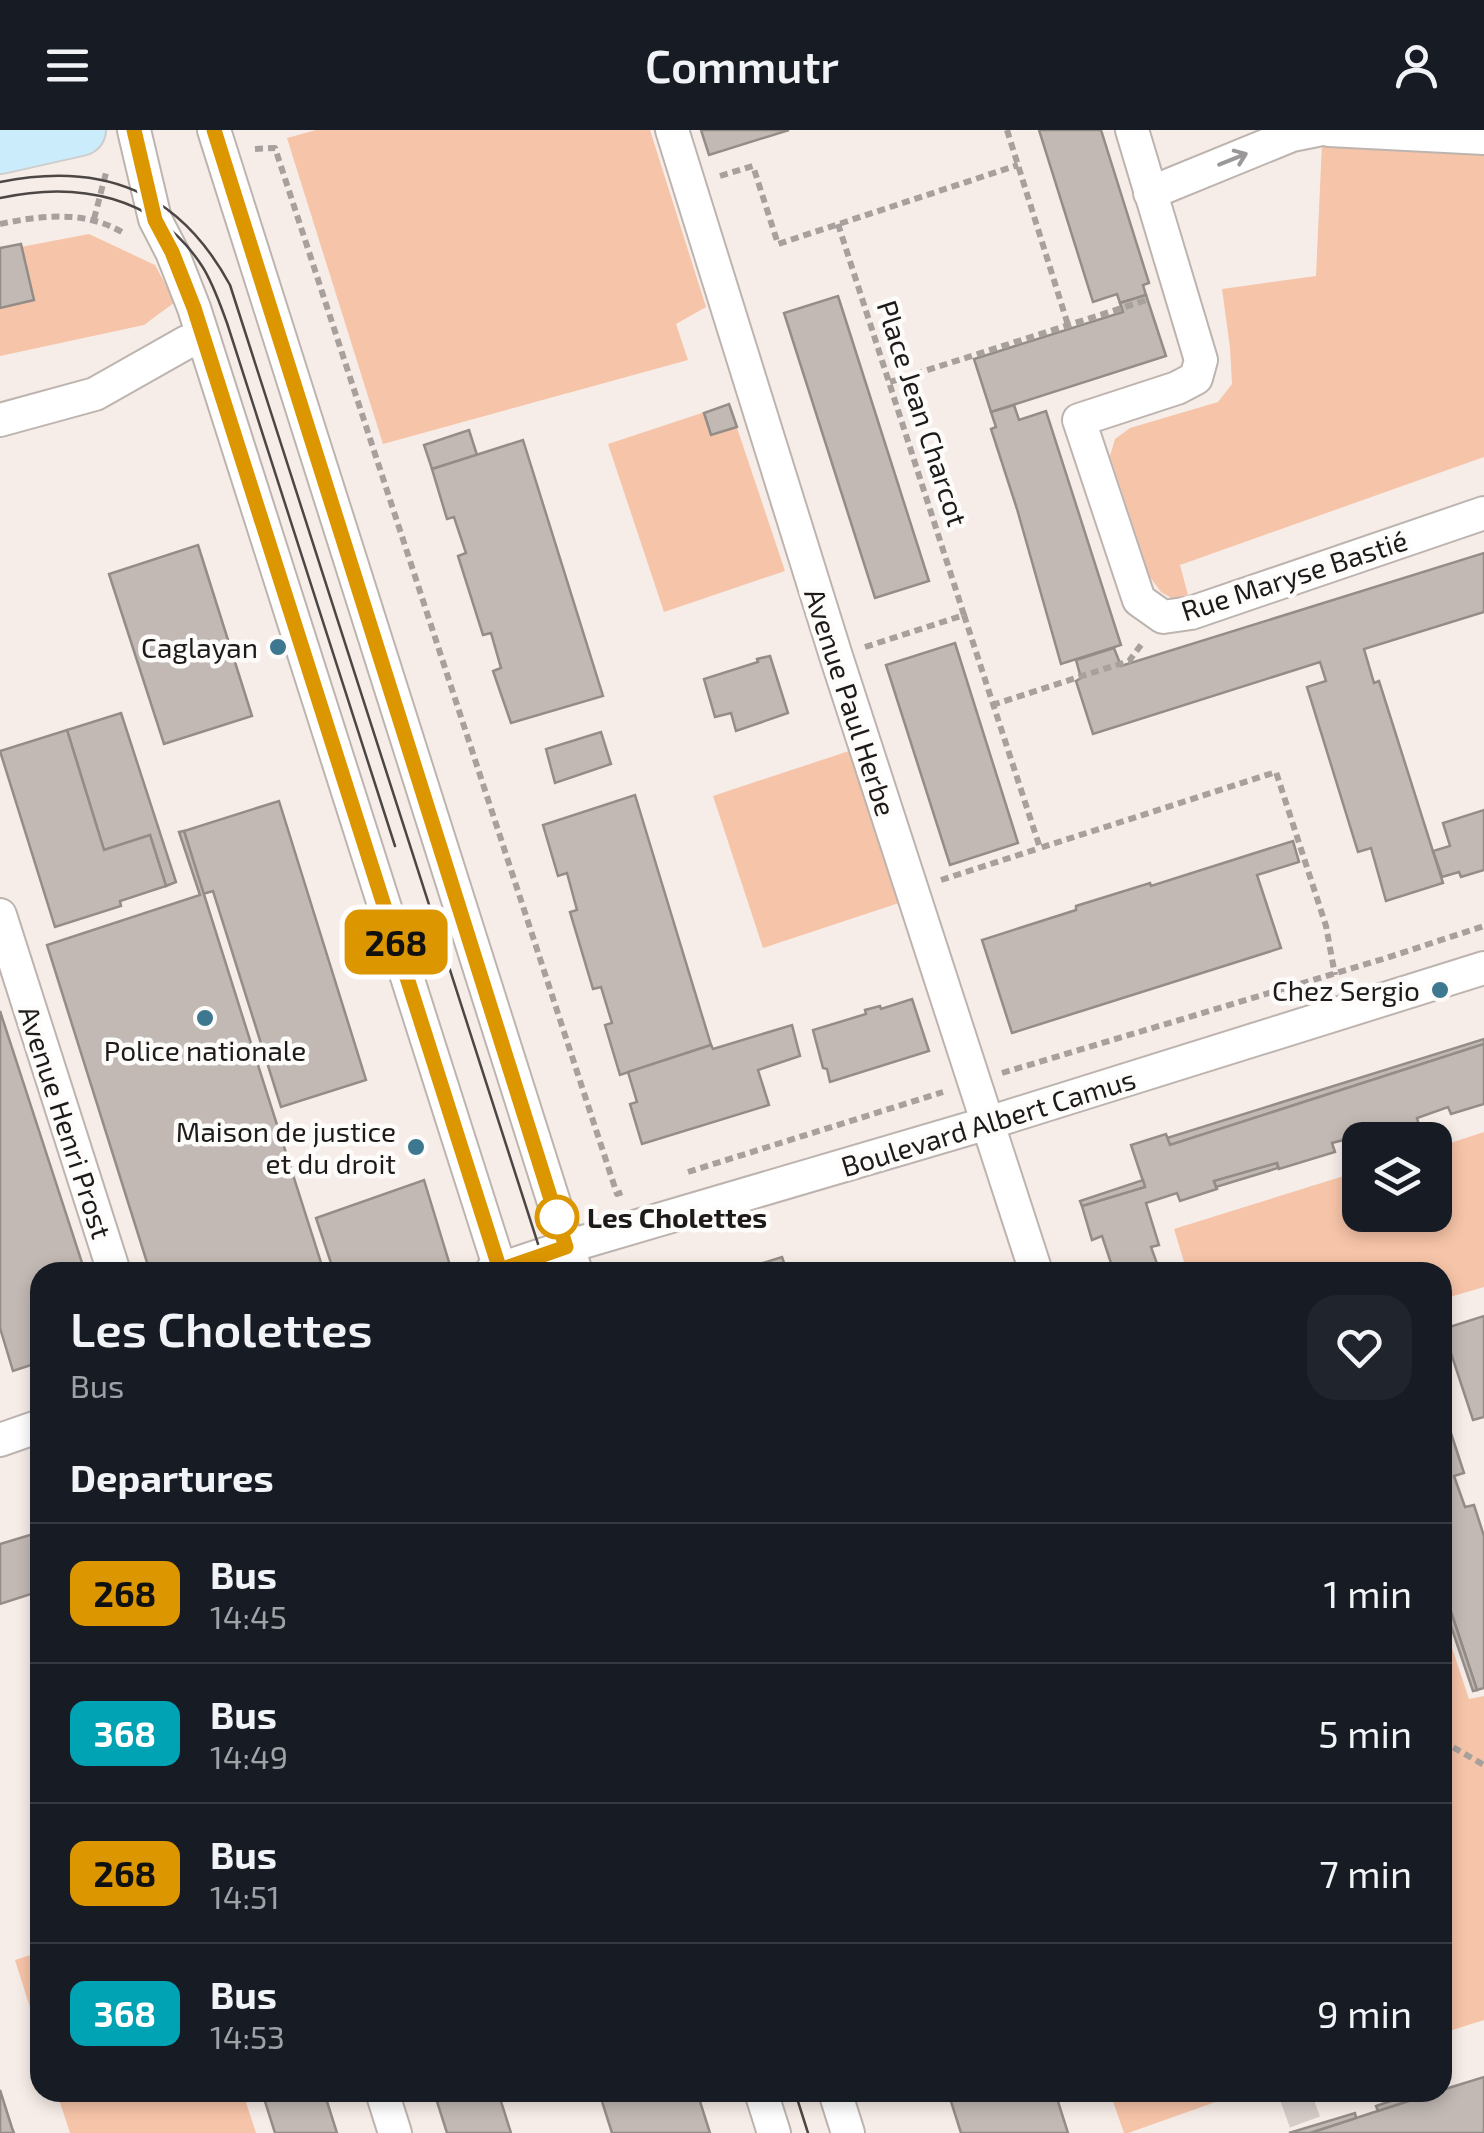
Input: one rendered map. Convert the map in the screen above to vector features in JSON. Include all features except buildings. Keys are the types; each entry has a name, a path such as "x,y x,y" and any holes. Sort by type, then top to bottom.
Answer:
{"main road":[{"path":"0,148 94,147"}],"street":[{"path":"134,130 155,220 172,252 204,340 494,1262"},
{"name":"Avenue Paul Herbe","path":"672,130 836,656 1033,1262"},
{"name":"Rue Maryse Bastié","path":"1132,130 1201,360 1196,378 1178,388 1079,420 1139,600 1162,616 1191,613 1484,513"},
{"path":"1150,192 1292,134 1318,130"},
{"path":"1329,130 1484,138"},
{"path":"217,140 571,1260"},
{"path":"0,420 95,394 187,342 204,340"},
{"name":"Avenue Henri Prost","path":"0,915 111,1262"},
{"name":"Boulevard Albert Camus","path":"571,1260 988,1123 1484,968"},
{"path":"0,1439 30,1429"},
{"path":"385,2102 395,2133"},
{"path":"764,2102 774,2133"},
{"path":"838,2102 848,2133"}],"path":[{"path":"1007,130 1068,325"},
{"path":"217,140 275,148 617,1194 636,1188"},
{"path":"0,224 50,216 94,219 94,147"},
{"path":"690,186 753,166 778,244 1018,165"},
{"name":"Place Jean Charcot","path":"838,224 1040,848"},
{"path":"890,382 1180,290"},
{"path":"836,656 964,615"},
{"path":"992,704 1129,661 1162,616"},
{"path":"912,890 1276,772 1326,926 1345,1012"},
{"path":"674,1177 1484,926"},
{"path":"1452,1747 1484,1765"}],"shaded area":[{"path":"316,130 650,130 706,307 676,324 688,360 383,444 287,138"},
{"path":"1322,143 1484,149 1484,457 1180,565 1188,595 1173,599 1161,592 1150,577 1110,456 1115,439 1130,428 1218,402 1232,384 1222,289 1316,276"},
{"path":"89,234 155,265 175,302 144,325 0,356 0,251"},
{"path":"729,404 785,571 664,612 608,444"},
{"path":"855,749 905,901 763,948 713,796"},
{"path":"1484,1132 1484,1287 1452,1296 1452,1262 1184,1262 1174,1229 1342,1177 1342,1232 1452,1232 1452,1142"},
{"path":"1452,1648 1469,1699 1484,1696 1484,2020 1452,2030"},
{"path":"30,1955 30,2007 15,1960"},
{"path":"60,2102 246,2102 256,2133 70,2133"},
{"path":"1113,2102 1216,2102 1128,2133 1124,2133"}],"tunnel":[{"path":"1298,2102 1309,2133"}],"tram line":[{"path":"0,182 72,176 134,190 187,226 230,285 544,1262"},
{"path":"0,198 58,191 113,199 162,223 202,266 227,323 395,846"},
{"path":"798,2102 808,2133"}],"bus line":[{"name":"268","path":"134,130 155,220 194,308 497,1262"},
{"name":"268","path":"214,130 566,1247 523,1262"}],"place":[{"name":"Caglayan","path":"278,647"},
{"name":"Chez Sergio","path":"1440,990"},
{"name":"Police nationale","path":"205,1018"},
{"name":"Maison de justice et du droit","path":"416,1147"},
{"name":"Les Cholettes","path":"557,1217"}]}
